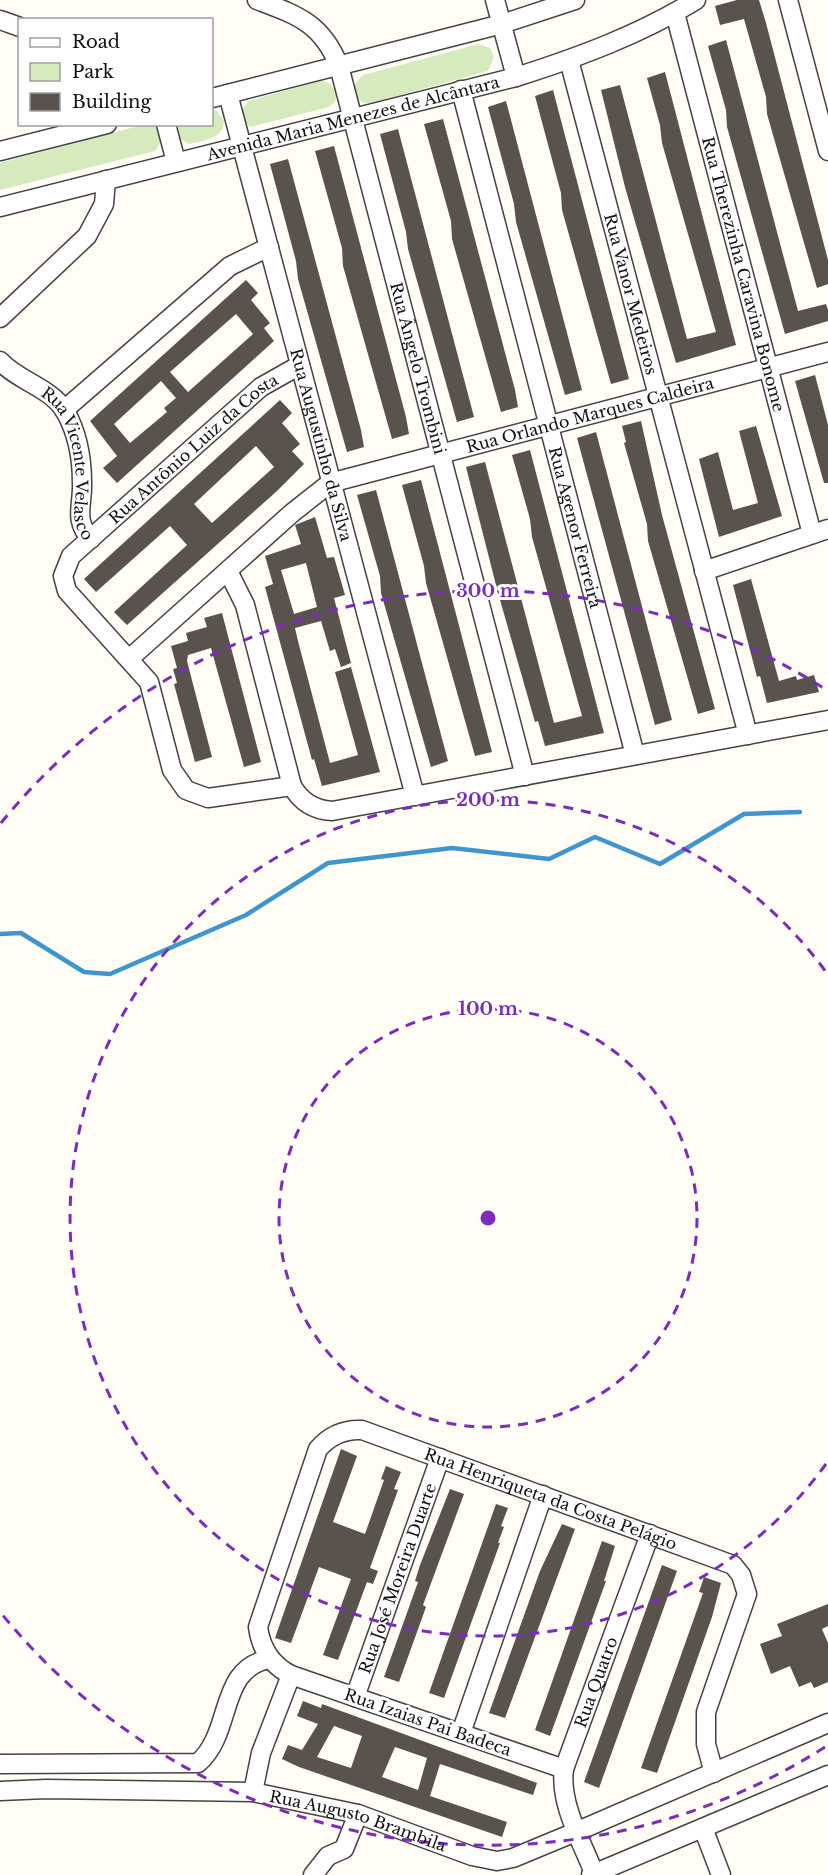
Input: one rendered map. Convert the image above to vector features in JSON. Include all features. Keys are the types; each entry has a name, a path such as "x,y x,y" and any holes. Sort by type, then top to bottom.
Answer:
{"street":[{"name":"Rua Ângelo Trombini","path":"257,0 299,16 310,23 327,43 339,66 525,776"},
{"path":"495,0 516,76"},
{"path":"220,96 502,24 575,0"},
{"name":"Avenida Maria Menezes de Alcântara","path":"0,207 516,76 568,60 623,39 696,0"},
{"path":"788,0 828,151"},
{"name":"Rua Therezinha Caravina Bonome","path":"675,13 768,367 820,531"},
{"path":"0,20 18,26"},
{"name":"Rua Vanor Medeiros","path":"568,60 748,735"},
{"name":"Rua Agenor Ferreira","path":"461,90 635,755"},
{"name":"Rua Augustinho da Silva","path":"220,96 242,146 415,796"},
{"path":"0,151 99,126"},
{"path":"167,126 176,162"},
{"path":"0,318 87,236 102,210 106,180"},
{"path":"64,410 230,266 268,247"},
{"name":"Rua Orlando Marques Caldeira","path":"129,659 292,513 330,483 828,351"},
{"name":"Rua Vicente Velasco","path":"0,361 48,394 64,410 79,451 82,483 79,515 83,528 91,538 68,561 63,576 65,586 149,682 172,770 186,790 208,798 292,786"},
{"name":"Rua Antônio Luiz da Costa","path":"91,538 261,387 280,374 300,365"},
{"path":"704,571 820,531"},
{"path":"228,571 245,605 292,786 308,805 326,811 828,720"},
{"name":"Rua Henriqueta da Costa Pelágio","path":"270,1659 261,1644 258,1627 318,1449 334,1435 348,1430 362,1430 727,1561 737,1570 744,1581 747,1594 743,1611 706,1712 706,1744 714,1773"},
{"name":"Rua José Moreira Duarte","path":"355,1697 440,1458"},
{"path":"461,1733 543,1495"},
{"name":"Rua Quatro","path":"593,1874 564,1793 564,1769 650,1533"},
{"path":"0,1764 198,1763 216,1743 237,1679 247,1667 270,1659"},
{"name":"Rua Izaias Pai Badeca","path":"270,1659 291,1675 564,1769"},
{"name":"Rua Augusto Brambila","path":"291,1675 261,1753 252,1792 358,1814 480,1859 514,1866 578,1831 828,1723"},
{"path":"593,1874 828,1775"},
{"path":"0,1791 46,1789 252,1792"},
{"path":"313,1875 328,1857 344,1849 358,1814"},
{"path":"703,1828 721,1875"},
{"path":"321,1875 328,1857"}],"green space":[{"path":"479,44 490,48 494,57 488,71 371,103 364,103 355,97 353,86 363,75"},
{"path":"320,81 329,83 337,93 335,102 329,107 250,127 244,121 240,112 249,101"},
{"path":"213,109 217,111 224,121 220,132 212,138 189,144 177,137 176,126 213,126"},
{"path":"138,126 154,126 159,129 163,139 155,151 0,190 0,163"}],"building":[{"path":"737,0 759,0 766,23 828,260 828,284 817,288 767,114 766,97 744,19 720,25 715,6"},
{"path":"726,40 798,311 826,304 828,310 828,321 785,334 727,127 726,110 708,46"},
{"path":"665,72 736,345 676,363 625,187 601,90 620,85 687,339 716,332 662,143 660,125 647,78"},
{"path":"553,90 629,379 611,384 562,210 561,193 535,96"},
{"path":"506,101 582,390 565,395 516,222 514,204 488,107"},
{"path":"443,119 515,390 518,407 501,412 452,239 451,221 424,124"},
{"path":"398,129 474,417 457,422 408,249 406,232 380,134"},
{"path":"334,146 406,417 409,434 392,439 343,266 342,248 315,151"},
{"path":"288,159 361,430 364,447 347,452 298,279 296,261 270,164"},
{"path":"246,280 258,293 251,300 270,323 264,328 274,341 117,483 103,468 117,456 90,421","holes":["236,314 253,334 188,392 170,372","161,381 176,398 164,408 167,412 130,443 114,424"]},
{"path":"815,375 828,425 828,483 824,483 795,381"},
{"path":"280,400 292,413 282,423 300,444 292,451 304,464 277,491 127,625 114,612 187,545 170,526 96,592 84,579","holes":["256,446 274,467 212,523 194,504"]},
{"path":"641,421 662,515 715,709 698,714 648,541 647,524 624,443 626,442 622,426"},
{"path":"756,426 782,516 719,537 699,459 718,452 733,510 758,503 739,431"},
{"path":"596,432 672,720 655,725 577,438"},
{"path":"530,450 604,733 545,746 538,721 535,722 498,593 466,467 485,462 554,723 582,716 532,537 530,519 512,455"},
{"path":"421,480 492,752 475,756 426,583 424,566 402,485"},
{"path":"376,490 448,761 431,767 381,593 380,576 357,495"},
{"path":"315,517 327,558 334,557 345,595 334,598 351,663 341,667 335,649 330,651 321,621 295,628 330,763 358,755 335,672 351,667 380,772 322,786 314,759 312,760 265,587 273,584 265,556 301,544 295,525","holes":["306,563 317,607 294,614 281,570"]},
{"path":"751,579 779,681 796,676 797,680 814,675 819,692 767,703 760,676 757,677 733,585"},
{"path":"222,613 261,762 244,767 211,648 188,655 187,661 212,757 195,762 174,684 177,683 173,669 177,668 171,646 188,641 186,633 207,627 204,618"},
{"path":"341,1449 357,1456 333,1522 365,1534 384,1480 381,1479 386,1466 401,1472 394,1489 398,1490 370,1568 378,1571 373,1584 367,1582 338,1660 323,1655 351,1579 319,1567 291,1643 275,1638"},
{"path":"450,1489 464,1494 423,1605 426,1607 399,1682 384,1677 418,1582 415,1581 420,1565"},
{"path":"496,1504 508,1508 501,1526 504,1527 498,1543 500,1543 444,1698 429,1693"},
{"path":"562,1524 575,1529 505,1718 489,1713 540,1571"},
{"path":"602,1541 615,1546 604,1581 606,1581 550,1736 535,1730"},
{"path":"662,1565 677,1571 599,1788 584,1782"},
{"path":"704,1577 721,1583 712,1617 657,1773 641,1768 703,1593 699,1592"},
{"path":"828,1604 828,1626 822,1629 828,1643 828,1682 814,1688 811,1682 799,1687 790,1666 771,1674 760,1644 782,1636 777,1624"},
{"path":"303,1701 321,1708 322,1704 537,1783 533,1795 440,1764 430,1796 507,1822 502,1837 299,1767 282,1759 288,1745 302,1750 318,1724 297,1716","holes":["334,1726 362,1736 351,1768 317,1757","395,1747 427,1758 418,1790 382,1777"]}],"waterway":[{"path":"0,934 21,933 84,972 110,974 246,915 328,863 452,848 549,859 595,837 660,864 744,814 800,812"}]}
